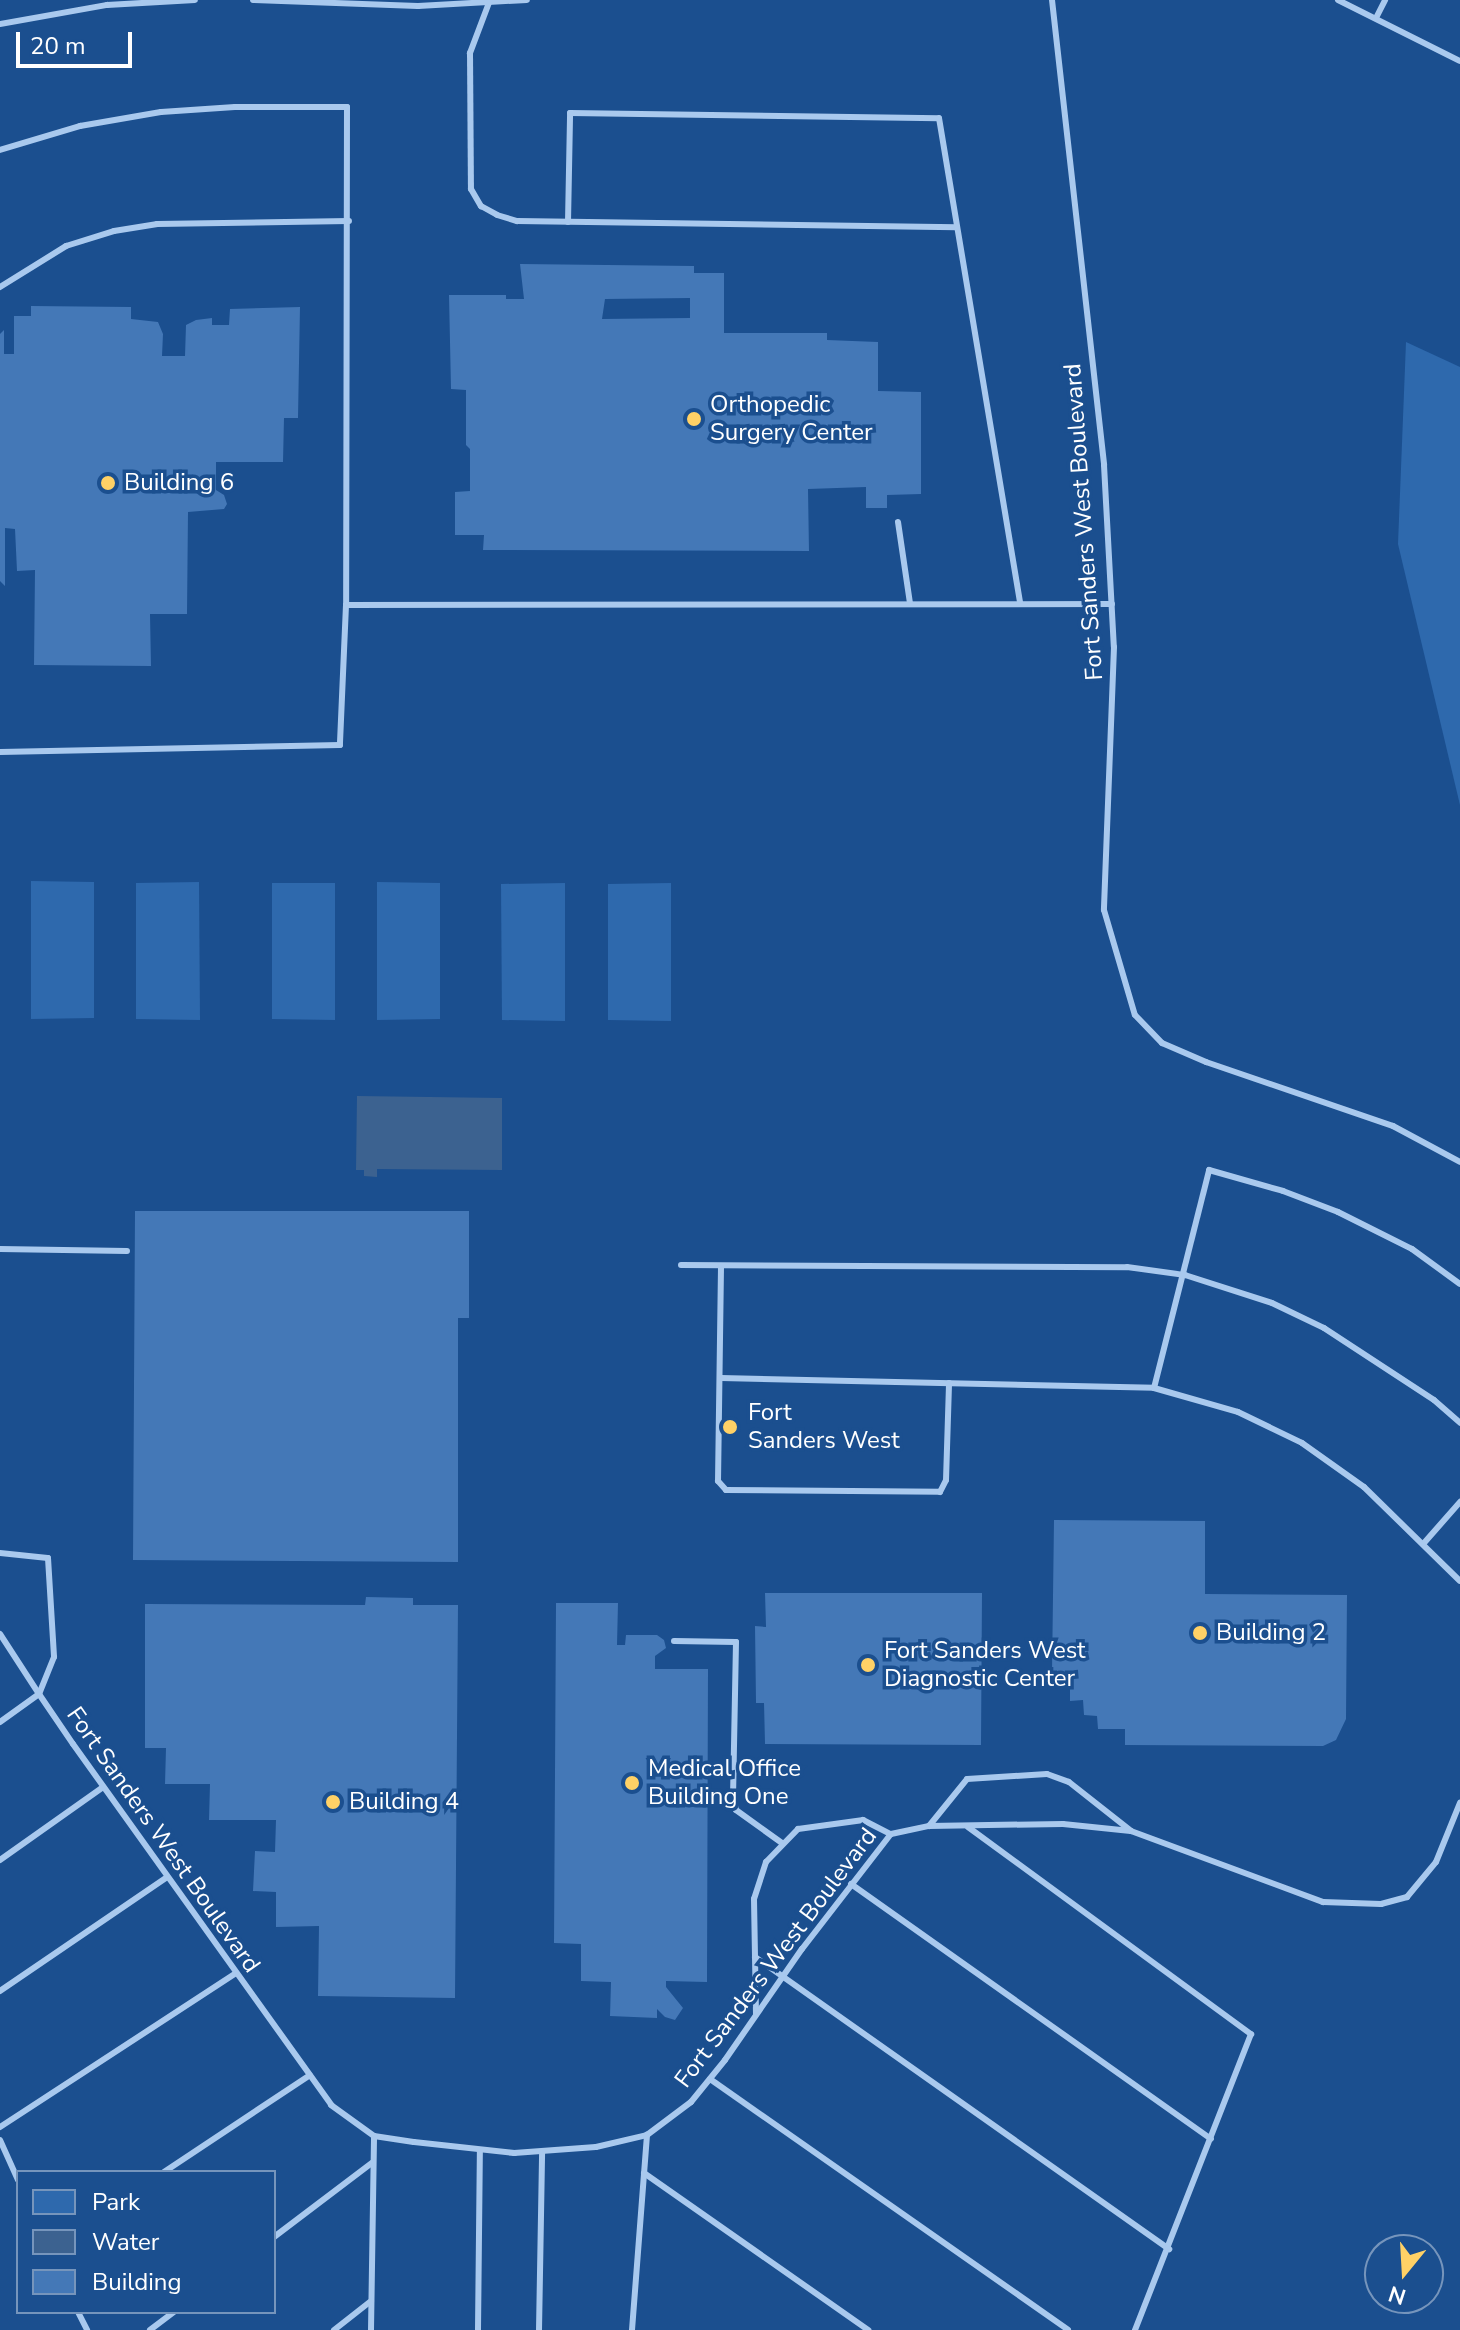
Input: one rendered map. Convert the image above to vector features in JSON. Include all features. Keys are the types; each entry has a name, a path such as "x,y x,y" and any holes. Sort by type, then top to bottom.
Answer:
{"lane":[{"path":"0,24 107,5 195,0"},
{"path":"253,0 418,6 527,0"},
{"name":"Fort Sanders West Boulevard","path":"1052,0 1104,465 1112,604 1114,647 1104,910 1135,1015 1162,1043 1206,1062 1393,1126 1460,1162"},
{"path":"1338,0 1460,61"},
{"path":"1376,18 1385,0"},
{"path":"490,1 470,53 471,189 481,206 497,215 517,221 957,227"},
{"path":"0,150 80,126 161,112 235,107 347,107 346,605 340,745 0,752"},
{"path":"568,222 570,113 939,118 1020,603"},
{"path":"0,287 66,246 114,231 157,224 349,221"},
{"path":"898,522 910,603"},
{"path":"346,605 1112,604"},
{"path":"1154,1388 1185,1275 1209,1170 1338,1212 1412,1249 1460,1284"},
{"path":"0,1249 127,1251"},
{"path":"681,1265 1127,1267 1185,1275 1272,1303 1324,1328 1434,1400 1460,1423"},
{"path":"721,1267 718,1481 731,1492 940,1492 946,1480 949,1383"},
{"path":"721,1378 1154,1388 1238,1412 1302,1443 1364,1487 1460,1581"},
{"path":"1424,1543 1460,1502"},
{"name":"Fort Sanders West Boulevard","path":"0,1553 48,1558 54,1657 39,1694 331,2105 374,2136 480,2150 542,2152 596,2147 647,2135 691,2102 710,2079 851,1884 891,1834 929,1826 1063,1824 1131,1831 1323,1902 1381,1904 1407,1897 1436,1862 1460,1803"},
{"path":"0,1634 39,1694 0,1722"},
{"path":"674,1641 736,1642 733,1792 736,1810 782,1843"},
{"path":"929,1826 967,1779 1047,1774 1069,1782 1131,1831"},
{"path":"0,1860 103,1787"},
{"path":"756,2016 754,1899 766,1862 798,1829 863,1820 891,1834"},
{"path":"968,1827 1251,2034 1135,2330"},
{"path":"0,1991 167,1877"},
{"path":"851,1884 1211,2139"},
{"path":"755,1957 1169,2249"},
{"path":"0,2127 235,1974"},
{"path":"167,2170 310,2075"},
{"path":"710,2079 1068,2330"},
{"path":"632,2330 647,2135"},
{"path":"371,2330 374,2136"},
{"path":"0,2140 16,2176"},
{"path":"478,2330 480,2150"},
{"path":"539,2330 542,2152"},
{"path":"276,2235 374,2161"},
{"path":"644,2173 868,2330"},
{"path":"334,2330 371,2301"},
{"path":"150,2330 171,2314"}],"green space":[{"path":"1406,342 1460,367 1460,805 1398,544"},
{"path":"31,881 94,882 94,1018 31,1019"},
{"path":"199,882 200,1020 136,1019 136,883"},
{"path":"377,882 440,883 440,1019 377,1020"},
{"path":"272,883 335,883 335,1020 272,1019"},
{"path":"565,883 565,1021 502,1020 501,884"},
{"path":"671,883 671,1021 608,1020 608,884"}],"water":[{"path":"357,1096 502,1098 502,1170 377,1169 377,1177 364,1176 364,1170 356,1170"}],"building":[{"name":"Orthopedic Surgery Center","path":"520,264 694,266 694,273 724,273 724,333 827,333 827,340 878,342 878,391 921,392 921,494 887,495 887,508 866,508 866,487 808,489 809,551 483,550 484,535 455,535 455,492 470,491 470,449 466,445 466,390 451,389 449,295 506,295 506,299 524,299","holes":["690,298 690,318 602,319 605,299"]},
{"name":"Building 6","path":"31,306 131,307 131,319 158,322 163,334 162,356 185,356 186,325 196,320 212,318 212,325 229,325 230,309 300,307 298,418 284,418 283,462 216,462 216,490 224,495 227,504 224,509 188,512 187,614 150,614 151,666 34,665 35,570 17,571 15,529 5,528 5,586 0,581 0,334 4,330 4,354 14,354 14,316 31,316"},
{"path":"135,1211 469,1211 469,1318 458,1318 458,1562 133,1560"},
{"name":"Building 2","path":"1054,1520 1205,1521 1205,1594 1347,1595 1346,1719 1336,1740 1323,1746 1125,1745 1125,1729 1098,1729 1097,1716 1084,1715 1083,1700 1070,1701 1070,1672 1052,1672"},
{"name":"Fort Sanders West Diagnostic Center","path":"765,1593 982,1593 981,1745 765,1744 764,1703 756,1703 755,1626 766,1627"},
{"name":"Building 4","path":"366,1597 413,1598 413,1605 458,1605 455,1998 318,1996 319,1926 276,1927 276,1892 253,1891 255,1851 275,1852 276,1820 209,1820 210,1784 165,1784 166,1748 145,1748 145,1604 365,1605"},
{"name":"Medical Office Building One","path":"556,1603 618,1603 617,1645 625,1645 626,1635 657,1635 664,1640 666,1648 655,1656 655,1669 708,1669 707,1982 666,1981 666,1987 683,2008 675,2020 665,2017 657,2009 657,2018 610,2016 611,1982 581,1981 581,1944 554,1943"}],"place":[{"name":"Orthopedic Surgery Center","path":"694,419"},
{"name":"Building 6","path":"108,483"},
{"name":"Fort Sanders West","path":"730,1427"},
{"name":"Building 2","path":"1200,1633"},
{"name":"Fort Sanders West Diagnostic Center","path":"868,1665"},
{"name":"Medical Office Building One","path":"632,1783"},
{"name":"Building 4","path":"333,1802"}]}
